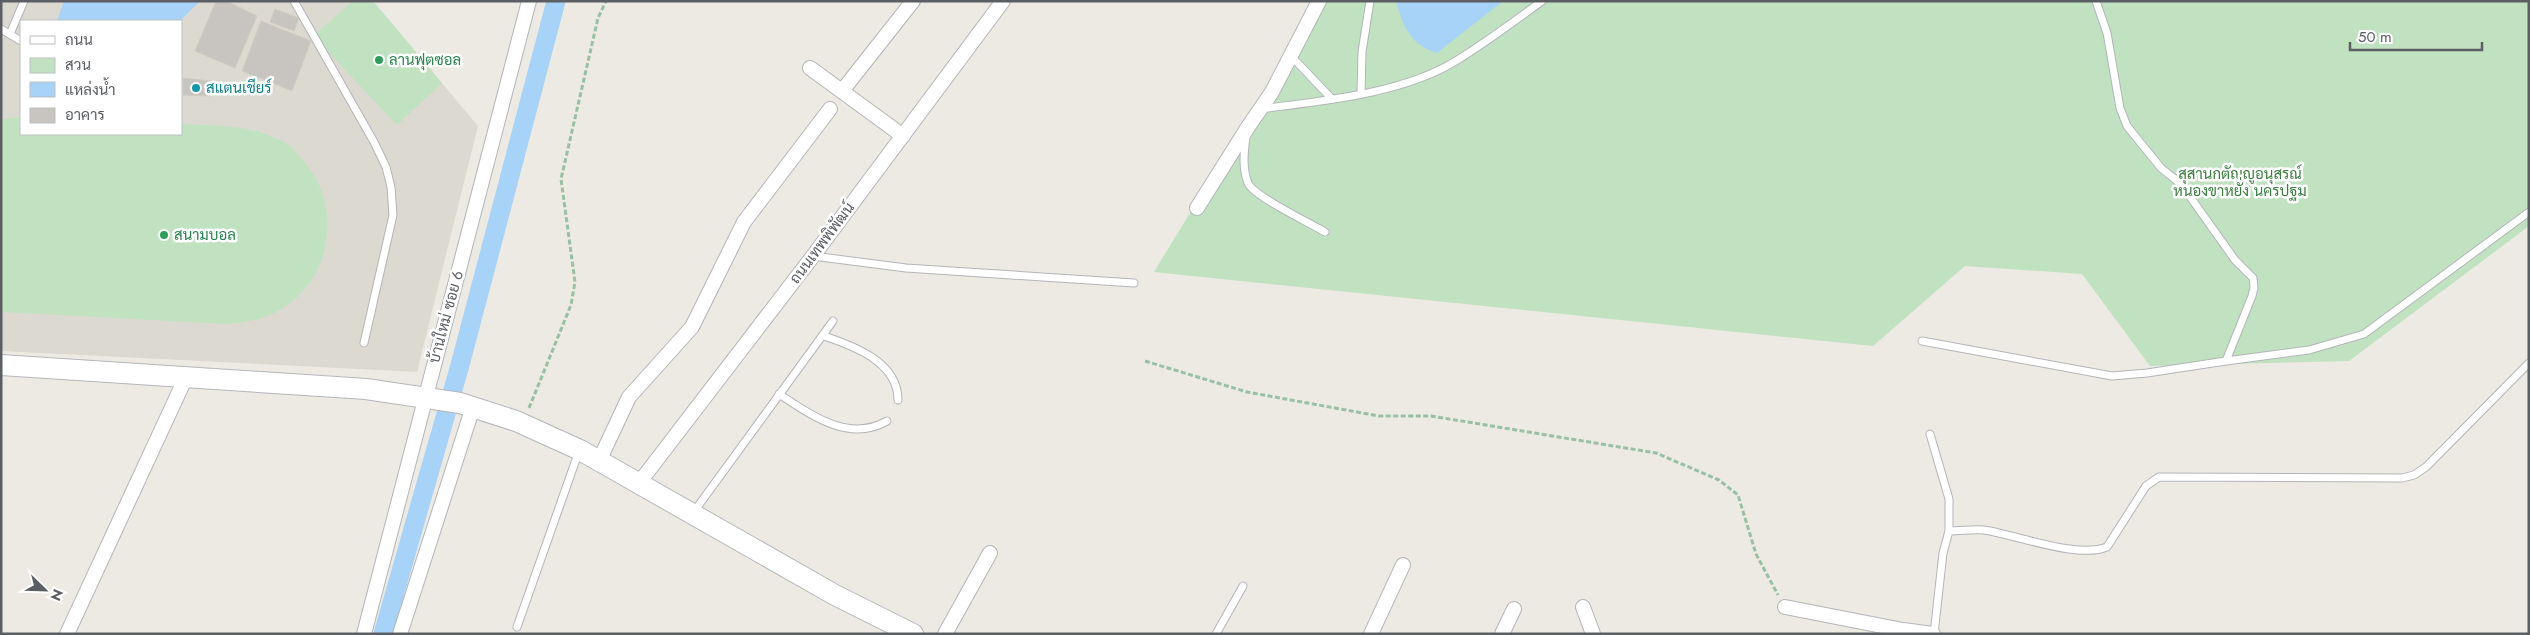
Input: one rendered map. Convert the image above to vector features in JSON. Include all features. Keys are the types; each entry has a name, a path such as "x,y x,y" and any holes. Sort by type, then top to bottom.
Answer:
{"main road":[{"path":"1,365 366,389 450,402 522,424 580,450 835,595 913,634"}],"street":[{"name":"บ้านใหม่ ซอย 6","path":"364,634 450,402 529,1"},
{"path":"842,91 913,1"},
{"name":"ถนนเทพพิพัฒน์","path":"639,483 813,256 1003,1"},
{"path":"1197,208 1272,92 1320,1"},
{"path":"810,68 902,136"},
{"path":"599,461 629,397 692,327 744,222 830,109"},
{"path":"67,634 186,377"},
{"path":"400,634 450,402"},
{"path":"945,634 990,553"},
{"path":"1371,634 1403,565"},
{"path":"1583,607 1592,634"},
{"path":"1785,607 1934,634"},
{"path":"1502,634 1514,609"}],"lane":[{"path":"10,34 24,1"},
{"path":"294,1 374,142 386,168 391,187 393,215 364,343"},
{"path":"1361,94 1362,52 1370,1"},
{"path":"1260,109 1361,94 1408,82 1452,63 1542,1"},
{"path":"2096,1 2107,33 2120,108 2127,126 2161,168 2181,184 2235,260 2253,278 2254,288 2252,296 2226,361"},
{"path":"1,29 20,40"},
{"path":"1291,56 1332,99"},
{"path":"1248,127 1243,160 1248,184 1259,194 1325,232"},
{"path":"1922,341 2112,376 2147,373 2309,350 2364,334 2529,212"},
{"path":"813,256 906,268 1134,283"},
{"path":"693,513 833,322"},
{"path":"824,336 854,346 878,362 891,376 898,391 898,400"},
{"path":"1949,531 1983,530 2078,550 2097,551 2107,547 2146,486 2159,477 2402,478 2414,475 2426,467 2529,362"},
{"path":"779,394 830,424 853,430 869,429 887,421"},
{"path":"1930,434 1949,499 1949,531 1943,553 1934,634"},
{"path":"517,627 580,450"},
{"path":"1216,634 1243,586"}],"path":[{"path":"522,424 558,332 571,305 575,282 561,179 598,18 606,1"},
{"path":"1145,361 1246,392 1380,416 1431,416 1656,453 1719,480 1738,495 1756,554 1785,607"}],"shaded area":[{"path":"1,1 373,1 478,126 417,372 1,351"}],"green space":[{"name":"ลานฟุตซอล","path":"353,1 373,1 442,83 397,125 313,36"},
{"name":"สุสานกตัญญูอนุสรณ์ หนองขาหยั่ง นครปฐม","path":"1319,1 2529,1 2529,226 2349,361 2150,366 2082,274 1965,266 1873,346 1154,272"},
{"name":"สนามบอล","path":"20,117 20,135 182,135 182,124 224,126 252,130 278,139 293,149 306,164 317,181 324,201 327,221 326,242 321,262 311,280 298,296 275,313 255,320 227,324 1,312 1,119"}],"water":[{"path":"64,1 200,1 181,20 57,20"},
{"path":"1396,1 1503,1 1437,53 1428,50 1409,34"}],"building":[{"path":"216,1 227,1 257,16 235,68 195,51"},
{"path":"275,9 299,18 294,31 270,22"},
{"path":"261,21 311,41 292,91 242,71"},
{"name":"สแตนเชียร์","path":"183,78 210,81 210,96 183,95"}],"waterway":[{"path":"383,634 460,365 556,1"}],"place":[{"name":"ลานฟุตซอล","path":"379,60"},
{"name":"สแตนเชียร์","path":"196,88"},
{"name":"สนามบอล","path":"164,235"}]}
